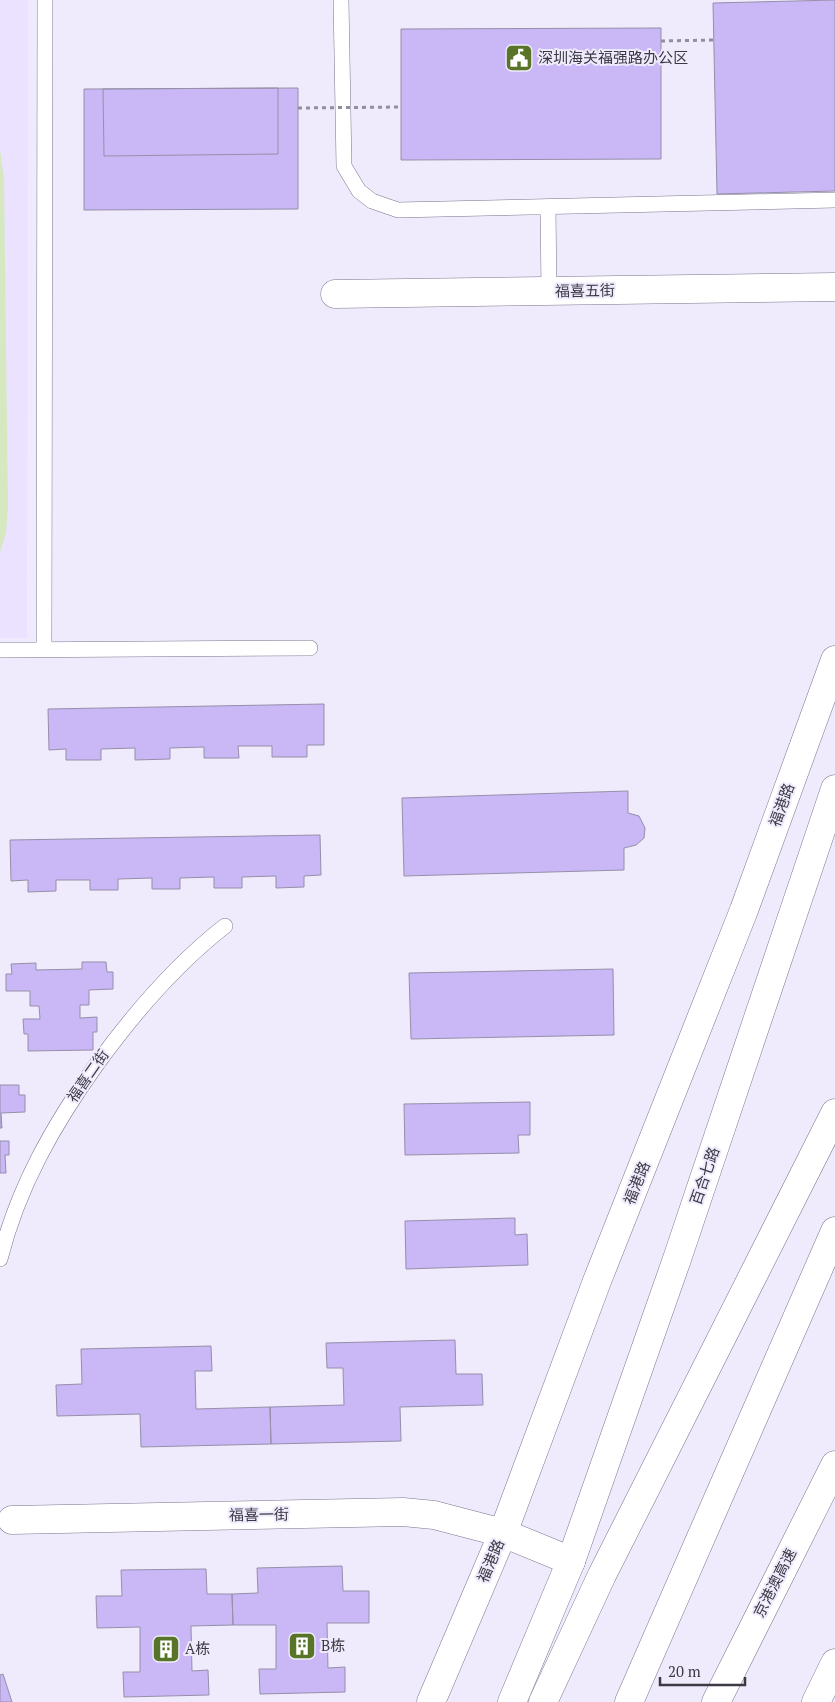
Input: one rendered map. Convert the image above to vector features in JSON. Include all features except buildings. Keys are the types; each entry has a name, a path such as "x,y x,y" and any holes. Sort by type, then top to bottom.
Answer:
{"main road":[{"name":"福喜五街","path":"335,294 835,287"},
{"name":"福港路","path":"430,1702 503,1533 597,1281 744,910 835,660"},
{"name":"百合七路","path":"512,1702 571,1561 676,1259 835,789"},
{"path":"543,1702 602,1575 835,1113"},
{"path":"629,1702 834,1233"},
{"name":"京港澳高速","path":"716,1702 835,1465"},
{"name":"福喜一街","path":"12,1520 403,1512 434,1515 503,1533 571,1561"},
{"path":"816,1702 835,1663"}],"lane":[{"path":"44,650 45,0"},
{"path":"341,0 344,166 359,191 372,201 398,210 835,200"},
{"path":"548,207 549,292"},
{"path":"0,650 310,648"},
{"name":"福喜二街","path":"0,1259 7,1232 24,1187 72,1098 121,1030 151,996 198,947 225,926"}],"path":[{"path":"661,41 714,40"},
{"path":"298,108 402,107"}],"shaded area":[{"path":"0,0 28,0 27,638 0,638"}],"green space":[{"path":"0,149 4,180 8,507 6,533 0,552"}],"place":[{"name":"深圳海关福强路办公区","path":"519,58"},
{"name":"B栋","path":"302,1646"},
{"name":"A栋","path":"166,1649"}]}
